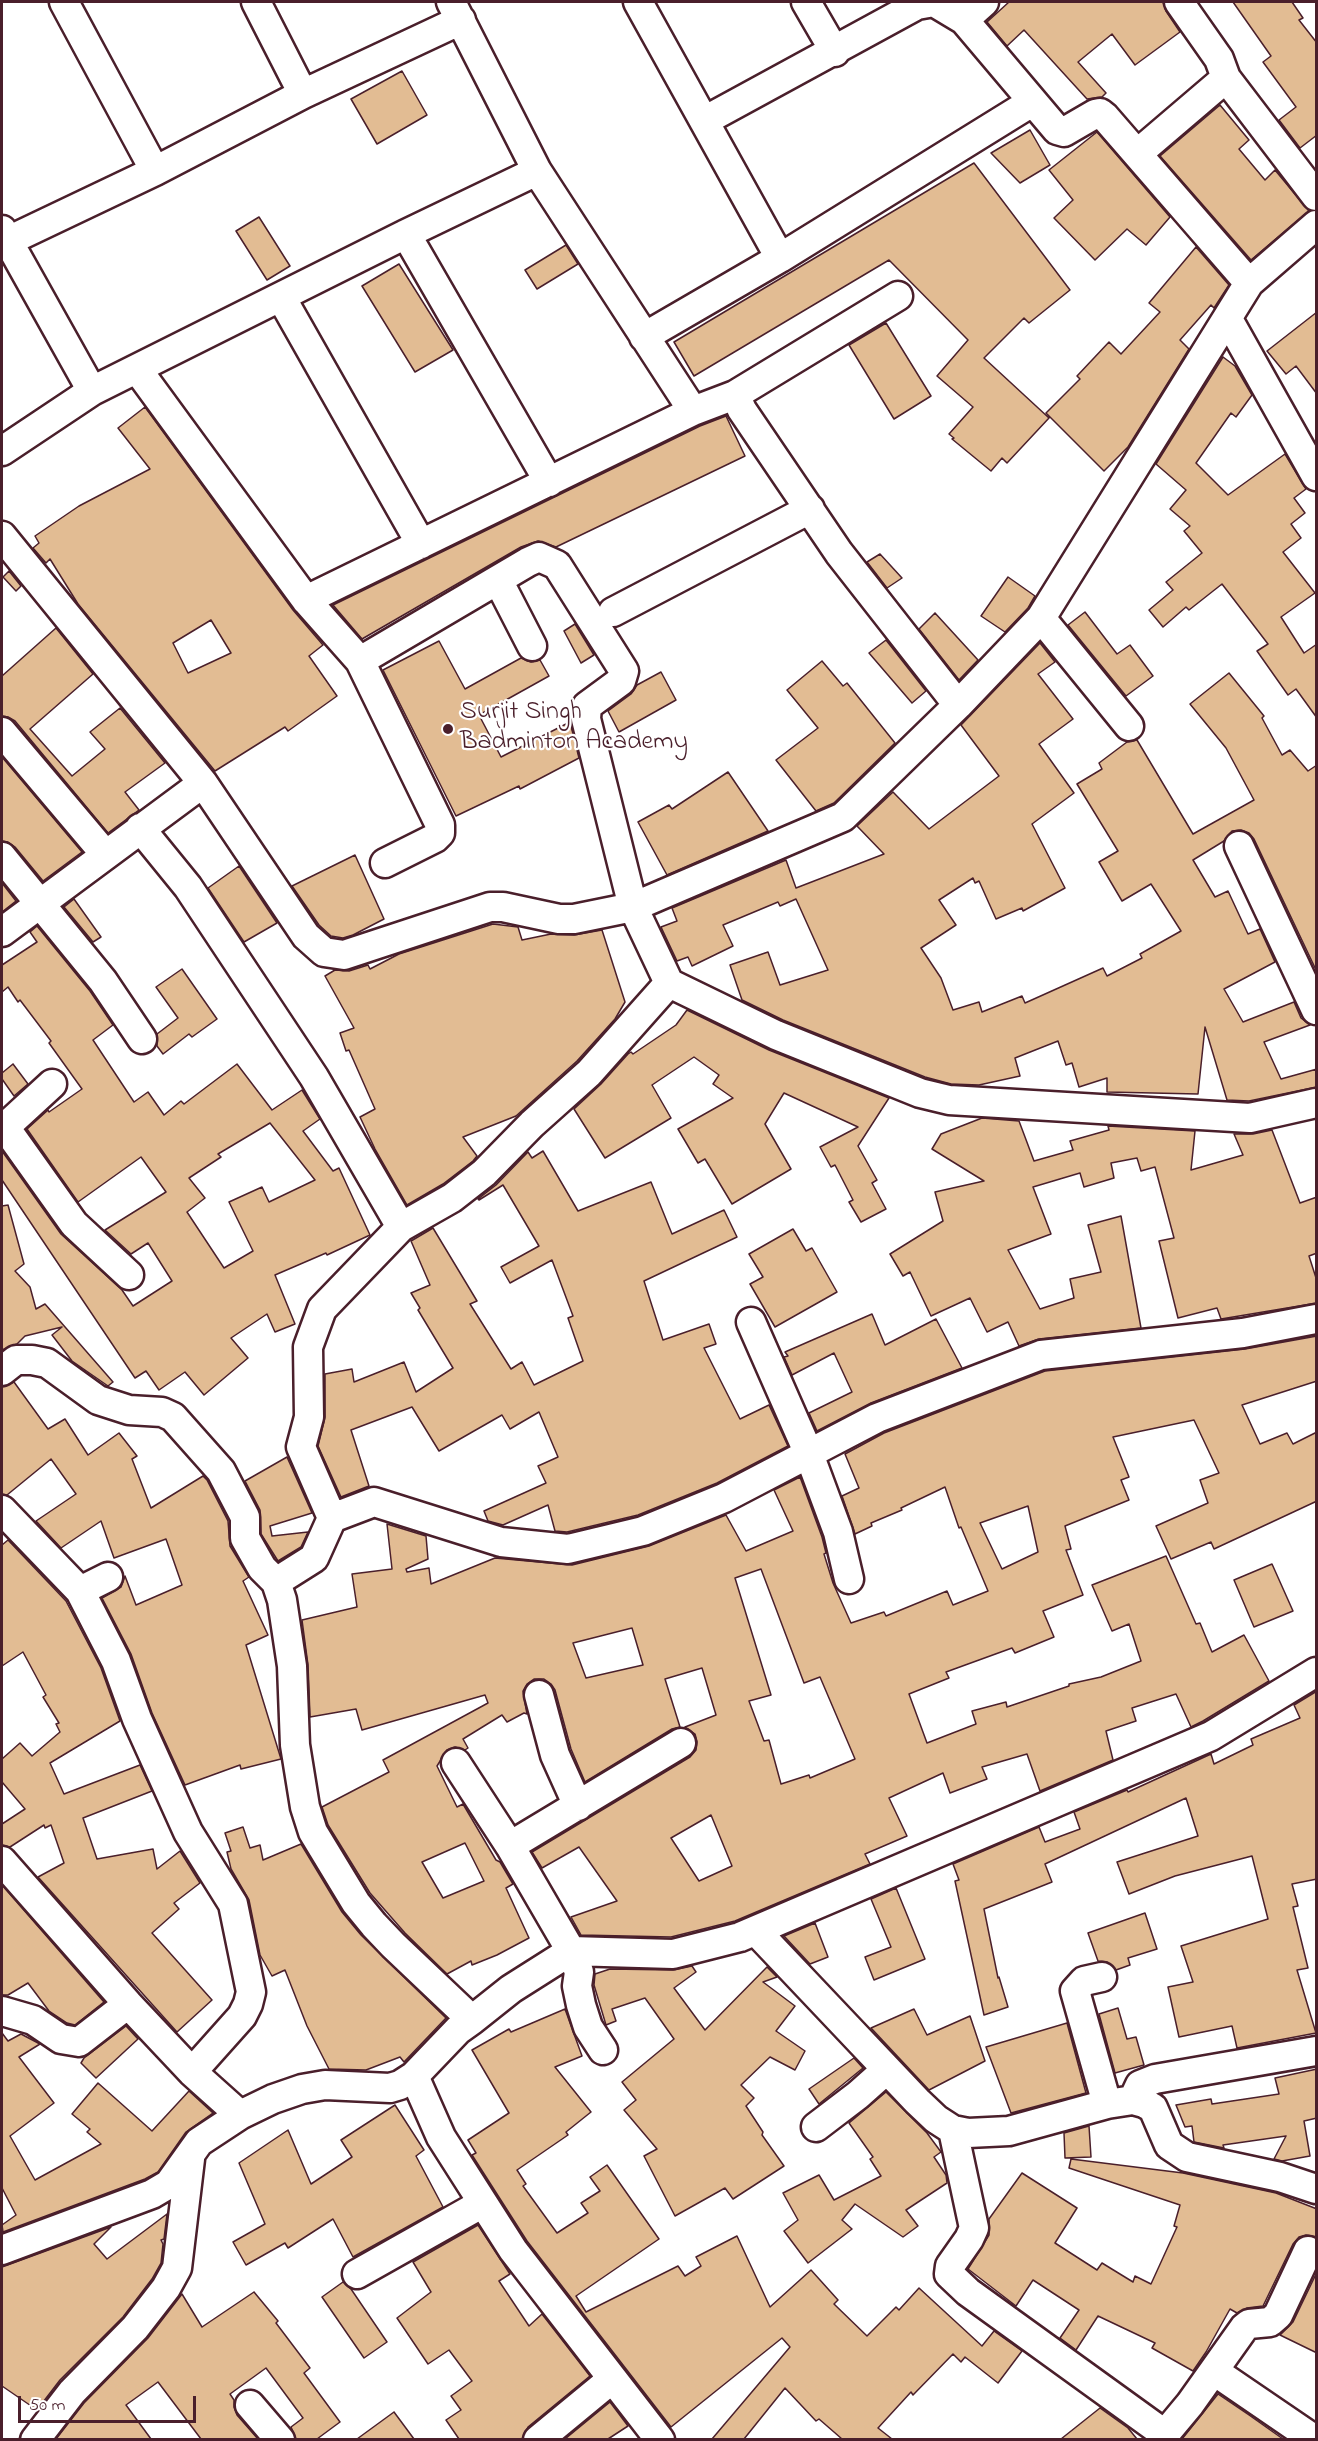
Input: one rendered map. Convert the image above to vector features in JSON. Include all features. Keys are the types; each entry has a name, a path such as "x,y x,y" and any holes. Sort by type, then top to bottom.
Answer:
{"street":[{"path":"64,2 155,171"},
{"path":"256,2 303,94"},
{"path":"638,2 780,258"},
{"path":"806,2 835,52"},
{"path":"704,121 918,6 934,2 974,11 1032,102 1052,126 1064,132 1100,113 1249,283"},
{"path":"1179,2 1219,59 1226,78 1317,196"},
{"path":"92,391 5,236 155,171 303,94 456,7 537,171 693,411"},
{"path":"1137,154 1226,78"},
{"path":"644,337 780,258 1032,102"},
{"path":"2,451 92,391 537,171"},
{"path":"2,536 203,783 306,936 324,952 344,955 490,907 503,907 559,919 574,919 633,907 843,817 958,705 1041,618 1249,283 1317,225"},
{"path":"406,234 549,482"},
{"path":"306,600 693,411 735,395 898,296"},
{"path":"281,297 421,544"},
{"path":"1228,319 1317,476"},
{"path":"137,369 306,600 360,660 441,825 440,833 435,838 385,863"},
{"path":"735,395 742,410 839,553 958,705"},
{"path":"613,612 810,509"},
{"path":"360,660 540,557 557,565 624,671 621,681 588,706 586,719 633,907 669,983 776,1035 920,1093 949,1100 1250,1118 1317,1102"},
{"path":"498,580 532,646"},
{"path":"1041,618 1129,726"},
{"path":"2,732 105,854"},
{"path":"2,932 203,783"},
{"path":"140,828 188,887 314,1077 401,1227"},
{"path":"1239,846 1317,1011"},
{"path":"2,857 103,981 142,1039"},
{"path":"332,1518 301,1447 309,1417 308,1347 322,1309 401,1227 452,1198 484,1173 532,1124 590,1073 669,983"},
{"path":"52,1084 3,1128 74,1224 129,1275"},
{"path":"276,1582 314,1558 332,1518 374,1502 501,1542 568,1549 643,1531 724,1498 877,1419 1041,1356 1243,1333 1317,1319"},
{"path":"751,1322 809,1454 838,1532 849,1579"},
{"path":"2,1371 16,1360 46,1363 98,1400 129,1410 162,1412 173,1417 222,1472 245,1517 245,1538 262,1568 276,1582 285,1613 292,1666 295,1745 301,1785 313,1832 356,1903 374,1925 472,2020"},
{"path":"2,1510 80,1591 116,1661 138,1719 188,1832 233,1904 251,1992 242,2016 192,2072"},
{"path":"80,1591 108,1577"},
{"path":"2,2250 152,2194 170,2184 199,2142 240,2115 273,2099 302,2089 325,2085 390,2088 400,2085 414,2076 458,2031 472,2020 512,1989 571,1951 673,1954 740,1937 1211,1736 1317,1672"},
{"path":"539,1695 555,1755 578,1806"},
{"path":"510,1846 681,1743"},
{"path":"456,1763 510,1846 571,1951 579,1972 577,1986 588,2027 603,2050"},
{"path":"2,1861 128,2004 192,2072 240,2115"},
{"path":"756,1931 886,2070 936,2118 953,2130 968,2133 1009,2131 1120,2102 1144,2103 1153,2109 1159,2119 1169,2145 1186,2157 1280,2177 1317,2188"},
{"path":"1102,1977 1084,1981 1076,1991 1120,2102"},
{"path":"2,2011 33,2020 61,2039 79,2042 128,2004"},
{"path":"1120,2102 1140,2085 1155,2079 1317,2051"},
{"path":"816,2127 886,2070"},
{"path":"414,2076 441,2137 513,2250 660,2439"},
{"path":"953,2130 974,2228 950,2266 949,2274 968,2292 1163,2437 1244,2328 1249,2324 1270,2322 1278,2315 1308,2251"},
{"path":"35,2439 72,2392 135,2328 166,2288 177,2268 191,2154"},
{"path":"357,2274 483,2203"},
{"path":"1214,2371 1315,2439"},
{"path":"538,2439 612,2379"},
{"path":"250,2405 280,2439"}],"building":[{"path":"1009,2 1163,2 1166,11 1180,32 1135,65 1112,34 1078,62 1106,93 1102,97 1087,99 1024,30 1007,46 987,22"},
{"path":"1233,2 1292,2 1303,18 1299,20 1317,43 1317,135 1300,148 1279,120 1296,107 1263,62 1271,56"},
{"path":"402,71 427,115 377,144 351,99"},
{"path":"1220,105 1249,140 1239,149 1265,180 1275,170 1309,211 1251,260 1160,156"},
{"path":"1030,130 1050,165 1020,183 991,153"},
{"path":"1097,132 1170,217 1146,245 1127,229 1095,260 1054,218 1073,200 1049,170"},
{"path":"974,163 1070,290 1029,323 1024,318 984,358 1049,418 1007,463 1002,458 991,471 949,434 973,407 937,376 968,340 889,260 694,376 674,342"},
{"path":"259,217 290,266 267,280 236,231"},
{"path":"566,245 578,264 537,289 525,270"},
{"path":"1196,247 1229,285 1214,308 1211,305 1180,340 1189,349 1128,447 1104,471 1046,413 1080,379 1077,376 1109,342 1121,354 1160,312 1149,303"},
{"path":"399,264 453,350 415,372 362,286"},
{"path":"1317,312 1317,394 1296,366 1286,374 1267,351"},
{"path":"886,323 931,396 894,419 849,345"},
{"path":"1223,357 1235,366 1252,395 1236,417 1231,413 1196,463 1228,495 1285,454 1306,489 1294,498 1305,513 1291,524 1301,538 1283,552 1315,593 1281,617 1304,653 1317,644 1317,718 1296,689 1288,695 1257,651 1268,644 1222,584 1189,610 1186,607 1163,627 1149,610 1173,590 1166,582 1202,553 1184,531 1190,526 1170,509 1186,490 1156,464"},
{"path":"145,407 293,610 323,645 309,656 337,696 288,731 285,727 215,771 78,604 50,559 46,563 33,548 39,543 35,536 79,506 150,469 118,428","holes":["211,620 231,653 188,673 173,643"]},
{"path":"726,416 745,456 556,547 538,541 521,547 362,639 333,605 700,426"},
{"path":"880,554 902,578 887,588 867,562"},
{"path":"9,571 21,586 16,591 3,577"},
{"path":"1008,577 1035,596 1028,608 1005,632 981,616"},
{"path":"1085,612 1117,654 1130,645 1153,676 1126,696 1068,625"},
{"path":"935,613 978,660 959,680 919,629"},
{"path":"575,624 594,655 581,663 564,631"},
{"path":"56,628 93,674 30,729 72,776 105,749 90,732 120,708 165,763 125,792 139,810 108,833 15,721 2,716 2,676"},
{"path":"886,640 926,691 912,703 869,653"},
{"name":"Surjit Singh Badminton Academy","path":"439,641 465,689 521,658 531,662 540,660 549,676 479,715 501,757 570,722 579,758 520,789 519,786 456,816 383,670"},
{"path":"1040,643 1055,662 1038,674 1073,719 1039,744 1074,793 1032,824 1065,888 1023,911 1022,908 996,919 979,881 975,883 973,878 939,900 956,925 921,948 941,978 953,1010 979,1002 982,1012 1022,996 1025,1003 1103,968 1107,976 1142,958 1140,954 1181,931 1151,884 1122,901 1099,862 1118,851 1077,784 1102,769 1099,763 1127,742 1137,740 1193,834 1254,800 1226,748 1190,704 1229,673 1264,716 1262,718 1282,755 1290,750 1308,771 1317,765 1317,972 1254,839 1249,833 1241,830 1232,831 1224,841 1193,860 1215,897 1228,891 1248,934 1260,929 1275,962 1224,989 1243,1022 1294,1002 1301,1018 1310,1025 1264,1042 1281,1079 1317,1069 1317,1087 1249,1101 1227,1100 1205,1027 1198,1094 1107,1092 1107,1078 1079,1087 1072,1063 1066,1065 1058,1041 1015,1058 1020,1076 979,1085 951,1084 925,1077 783,1020 742,1000 730,965 768,952 780,985 828,970 796,899 780,906 778,902 723,925 733,946 692,966 688,957 677,961 661,927 677,921 672,908 786,860 796,888 884,854 857,826 893,792 929,829 999,776 961,725"},
{"path":"822,661 843,686 847,683 895,743 834,803 816,811 776,760 818,728 787,690"},
{"path":"661,672 676,700 619,732 608,711 631,694 637,685"},
{"path":"2,757 82,852 43,881 15,847 2,841"},
{"path":"728,772 768,831 667,875 638,822 669,805 672,809"},
{"path":"355,855 384,919 353,935 343,938 331,936 319,925 292,886"},
{"path":"239,866 277,923 244,942 208,888"},
{"path":"2,883 16,901 2,912"},
{"path":"74,899 101,937 93,942 64,907"},
{"path":"493,924 518,927 522,940 551,934 574,935 602,930 625,1002 615,1019 577,1061 516,1116 463,1137 477,1156 473,1161 443,1184 407,1205 375,1149 360,1117 375,1109 349,1050 346,1051 340,1033 354,1028 325,976 335,970 349,971 368,965 370,969 399,954"},
{"path":"37,926 90,991 113,1025 93,1040 134,1102 148,1092 164,1115 181,1101 184,1104 237,1064 272,1110 302,1090 320,1119 303,1131 333,1171 339,1168 370,1235 275,1275 295,1324 275,1332 267,1314 231,1338 248,1358 204,1395 185,1372 159,1390 146,1371 135,1378 2,1180 2,1151 61,1234 122,1290 133,1306 172,1281 148,1243 131,1254 105,1230 166,1192 141,1157 78,1202 27,1129 48,1110 49,1112 82,1089 49,1043 51,1041 20,1000 18,1002 8,987 2,992 2,965 37,942 30,932","holes":["270,1123 315,1180 269,1202 262,1187 229,1202 253,1251 224,1268 187,1212 205,1198 189,1178 221,1157 218,1154"]},
{"path":"182,969 217,1019 192,1037 189,1034 163,1054 157,1046 157,1034 178,1018 156,987"},
{"path":"687,1010 769,1050 889,1098 858,1146 877,1180 872,1183 886,1209 861,1222 849,1202 853,1200 835,1165 831,1167 820,1147 858,1127 784,1093 765,1124 791,1169 732,1204 705,1159 698,1163 678,1129 733,1098 713,1084 719,1075 694,1057 652,1085 671,1118 605,1158 574,1109 628,1054 631,1052 633,1054 676,1025"},
{"path":"13,1064 28,1084 14,1096 2,1079 2,1073"},
{"path":"982,1118 1019,1121 1034,1161 1073,1150 1070,1141 1109,1130 1108,1126 1195,1131 1191,1170 1243,1155 1234,1134 1253,1134 1272,1130 1300,1203 1317,1197 1317,1253 1309,1256 1317,1281 1317,1303 1221,1319 1217,1308 1178,1318 1159,1241 1174,1238 1155,1167 1141,1171 1137,1158 1111,1163 1114,1178 1084,1187 1080,1173 1033,1187 1051,1234 1008,1250 1040,1309 1074,1298 1070,1279 1101,1272 1088,1225 1121,1216 1141,1328 1039,1339 1019,1346 1008,1322 987,1332 970,1298 931,1316 910,1272 903,1276 890,1254 943,1221 935,1192 984,1181 932,1149 941,1134"},
{"path":"543,1151 578,1211 651,1182 672,1234 724,1210 737,1237 644,1281 663,1340 709,1324 716,1344 704,1348 740,1419 769,1405 788,1446 717,1483 638,1515 567,1532 555,1531 548,1505 503,1525 488,1521 484,1511 546,1483 538,1466 558,1457 539,1412 510,1429 502,1415 439,1451 412,1407 351,1430 369,1486 341,1497 318,1446 325,1417 325,1374 352,1369 354,1382 404,1362 416,1392 453,1368 418,1310 420,1308 411,1293 430,1285 411,1241 433,1228 477,1301 470,1304 511,1369 522,1362 534,1385 583,1361 568,1318 573,1316 552,1260 510,1283 501,1267 539,1246 503,1185 478,1199 496,1185 528,1152 532,1158"},
{"path":"8,1205 24,1264 15,1271 30,1287 36,1309 45,1304 113,1382 108,1386 72,1361 52,1335 62,1327 25,1336 17,1344 2,1350 2,1206"},
{"path":"793,1229 806,1251 812,1248 837,1292 775,1327 750,1284 763,1277 749,1254"},
{"path":"872,1314 885,1345 936,1319 962,1368 871,1403 817,1431 809,1413 852,1392 834,1353 792,1375 784,1357 788,1356 785,1352"},
{"path":"1317,1336 1317,1381 1242,1405 1260,1444 1287,1433 1293,1444 1317,1432 1317,1501 1214,1549 1211,1542 1171,1559 1156,1526 1208,1503 1200,1480 1219,1473 1194,1420 1113,1437 1129,1477 1121,1480 1129,1500 1065,1526 1071,1549 1066,1550 1083,1595 1043,1611 1054,1637 1015,1653 1012,1648 946,1672 949,1678 909,1694 927,1743 976,1724 972,1711 1006,1702 1007,1707 1069,1686 1069,1684 1101,1677 1141,1661 1129,1624 1112,1631 1092,1585 1166,1556 1196,1624 1200,1623 1212,1652 1244,1635 1269,1681 1203,1721 1191,1727 1176,1694 1132,1708 1136,1721 1106,1731 1113,1760 1040,1791 1027,1754 982,1767 987,1779 950,1793 943,1773 889,1798 907,1836 865,1854 870,1864 735,1921 671,1937 581,1935 571,1917 617,1901 579,1847 542,1868 532,1852 690,1757 696,1750 697,1742 695,1734 685,1727 716,1715 702,1668 665,1679 680,1727 672,1729 585,1782 571,1749 555,1690 544,1679 534,1679 523,1691 527,1714 524,1713 507,1722 502,1715 463,1739 468,1748 465,1750 455,1747 447,1750 437,1766 457,1807 463,1804 513,1884 506,1888 529,1938 497,1955 472,1965 471,1961 447,1974 405,1933 370,1893 328,1825 322,1807 389,1772 383,1760 488,1703 485,1695 362,1730 356,1709 310,1717 308,1665 302,1620 357,1607 352,1574 392,1569 387,1524 426,1536 428,1559 406,1569 407,1572 429,1568 431,1584 495,1558 572,1565 649,1546 726,1515 746,1551 793,1531 774,1490 800,1477 822,1537 826,1553 824,1554 833,1583 851,1623 884,1612 886,1616 947,1591 953,1605 988,1591 961,1527 959,1528 945,1487 901,1508 902,1510 871,1523 872,1526 855,1534 842,1496 859,1488 845,1454 884,1433 1045,1371 1245,1349","holes":["1028,1506 1038,1552 1002,1569 980,1523","761,1569 804,1683 820,1677 855,1759 810,1778 809,1775 781,1784 769,1740 764,1741 749,1701 771,1695 735,1578","632,1628 643,1665 586,1678 573,1643","711,1815 732,1866 699,1881 671,1838","465,1843 484,1881 443,1898 422,1862"]},
{"path":"14,1382 48,1429 65,1419 88,1455 119,1433 137,1456 132,1459 151,1508 203,1476 207,1480 228,1521 230,1546 249,1577 243,1581 268,1635 246,1645 281,1759 241,1769 240,1765 185,1785 152,1713 131,1654 102,1598 121,1587 125,1576 136,1605 182,1585 166,1539 114,1558 101,1521 61,1548 36,1521 76,1494 51,1459 7,1495 2,1494 2,1387"},
{"path":"287,1457 312,1513 270,1526 272,1536 308,1532 301,1547 278,1561 261,1534 260,1510 245,1481"},
{"path":"8,1540 66,1601 101,1668 120,1721 50,1763 64,1794 140,1765 152,1791 83,1818 97,1859 153,1849 157,1869 180,1851 200,1883 174,1903 179,1909 152,1933 212,2000 177,2032 38,1877 64,1863 51,1825 45,1828 44,1825 10,1847 2,1845 2,1824 25,1809 2,1782 2,1759 20,1743 32,1756 60,1732 56,1724 59,1723 43,1697 46,1695 23,1652 2,1666 2,1545"},
{"path":"1272,1564 1293,1611 1254,1627 1234,1580"},
{"path":"1317,1691 1317,1879 1292,1884 1298,1906 1293,1907 1308,1968 1297,1970 1316,2033 1237,2048 1232,2026 1179,2037 1168,1987 1193,1982 1181,1946 1268,1919 1252,1856 1175,1876 1129,1894 1117,1862 1198,1836 1186,1798 1045,1864 1052,1882 984,1909 998,1978 1008,2007 984,2015 955,1881 959,1880 953,1864 1039,1827 1045,1842 1080,1829 1074,1812 1127,1790 1128,1792 1211,1754 1214,1764 1253,1745 1251,1739 1300,1718 1294,1705"},
{"path":"243,1827 250,1848 260,1845 263,1860 301,1844 342,1912 361,1935 446,2018 404,2062 400,2057 366,2070 329,2069 307,2026 285,1970 272,1976 260,1955 249,1900 231,1869 227,1852 231,1851 225,1833"},
{"path":"2,1885 104,2002 75,2025 67,2023 49,2011 28,1983 8,1995 2,1995"},
{"path":"896,1888 925,1959 874,1980 865,1957 891,1947 871,1899"},
{"path":"1145,1913 1157,1949 1128,1958 1130,1965 1116,1970 1107,1962 1098,1961 1088,1933"},
{"path":"815,1923 828,1957 810,1964 784,1936"},
{"path":"692,1966 696,1972 674,1988 705,2030 767,1967 777,1977 763,1982 795,2006 776,2031 805,2051 795,2070 770,2057 741,2085 754,2098 746,2106 763,2132 762,2135 784,2166 733,2199 725,2188 675,2216 644,2156 657,2149 624,2110 636,2100 622,2082 674,2039 645,1998 612,2009 616,2021 606,2025 594,1985 595,1974 610,1969 673,1970"},
{"path":"1118,2008 1127,2039 1136,2037 1144,2065 1115,2073 1099,2014"},
{"path":"565,2009 582,2056 555,2067 591,2112 566,2132 568,2135 517,2170 526,2184 523,2186 557,2233 588,2213 581,2203 600,2191 590,2177 607,2165 659,2239 576,2296 586,2312 678,2266 685,2276 701,2266 696,2257 737,2236 770,2307 811,2270 838,2300 834,2304 867,2336 896,2307 899,2310 919,2288 982,2346 994,2331 1022,2351 998,2383 965,2357 961,2362 953,2354 913,2395 911,2392 878,2428 892,2439 842,2439 819,2419 816,2421 785,2388 744,2439 712,2439 790,2347 782,2338 671,2427 527,2241 472,2155 476,2153 468,2140 509,2113 472,2050 509,2029 511,2032"},
{"path":"914,2009 927,2035 970,2016 985,2061 929,2090 871,2028"},
{"path":"1067,2023 1086,2093 1011,2113 986,2047"},
{"path":"126,2026 138,2039 96,2078 81,2063 84,2058"},
{"path":"2,2033 8,2041 21,2034 40,2044 19,2057 54,2103 10,2136 35,2180 101,2144 87,2132 90,2129 72,2114 98,2083 152,2131 189,2091 213,2113 186,2132 158,2172 145,2179 3,2232 2,2225 16,2215 2,2188"},
{"path":"854,2058 863,2068 819,2104 809,2089"},
{"path":"1317,2069 1317,2118 1304,2121 1310,2156 1282,2161 1274,2159 1286,2136 1223,2145 1224,2148 1194,2142 1192,2126 1185,2127 1176,2105 1211,2099 1212,2104 1279,2094 1275,2078"},
{"path":"886,2092 927,2133 941,2152 934,2157 946,2175 947,2183 906,2210 918,2226 903,2237 855,2204 842,2220 852,2229 808,2263 784,2231 798,2220 783,2193 819,2175 834,2200 881,2176 870,2159 873,2157 849,2123"},
{"path":"395,2105 424,2150 416,2156 443,2207 353,2257 333,2219 288,2248 285,2243 246,2265 233,2242 265,2224 239,2163 288,2130 311,2184 352,2157 341,2140"},
{"path":"1089,2126 1091,2157 1065,2158 1064,2133"},
{"path":"1071,2159 1183,2173 1276,2193 1317,2209 1317,2237 1306,2235 1299,2237 1293,2244 1263,2306 1247,2308 1237,2313 1230,2309 1193,2371 1152,2348 1155,2343 1098,2316 1076,2350 1060,2338 1079,2310 1033,2280 1016,2306 968,2269 989,2235 989,2219 1022,2173 1077,2208 1055,2243 1097,2270 1102,2263 1133,2282 1135,2276 1151,2284 1177,2227 1174,2226 1180,2205 1069,2168"},
{"path":"167,2214 164,2239 161,2240 163,2244 161,2263 152,2279 123,2317 60,2380 37,2410 2,2386 2,2267 111,2227 94,2244 107,2259"},
{"path":"478,2225 510,2274 499,2281 529,2326 542,2314 590,2376 528,2427 522,2439 459,2439 446,2420 461,2410 451,2396 472,2381 449,2350 428,2364 397,2318 431,2292 413,2262"},
{"path":"1317,2272 1317,2353 1280,2335 1293,2322"},
{"path":"343,2282 351,2289 387,2342 364,2358 322,2297"},
{"path":"254,2292 278,2321 276,2323 310,2368 304,2373 340,2422 317,2439 296,2439 291,2427 303,2418 266,2368 230,2394 234,2400 237,2415 258,2439 201,2439 158,2382 126,2405 151,2439 56,2439 84,2403 148,2338 182,2294 202,2327"},
{"path":"1218,2394 1249,2415 1283,2439 1182,2439"},
{"path":"610,2402 628,2426 608,2439 565,2439"},
{"path":"1100,2408 1128,2428 1137,2439 1061,2439"},
{"path":"394,2412 414,2439 357,2439"}],"place":[{"name":"Surjit Singh Badminton Academy","path":"448,729"}]}
